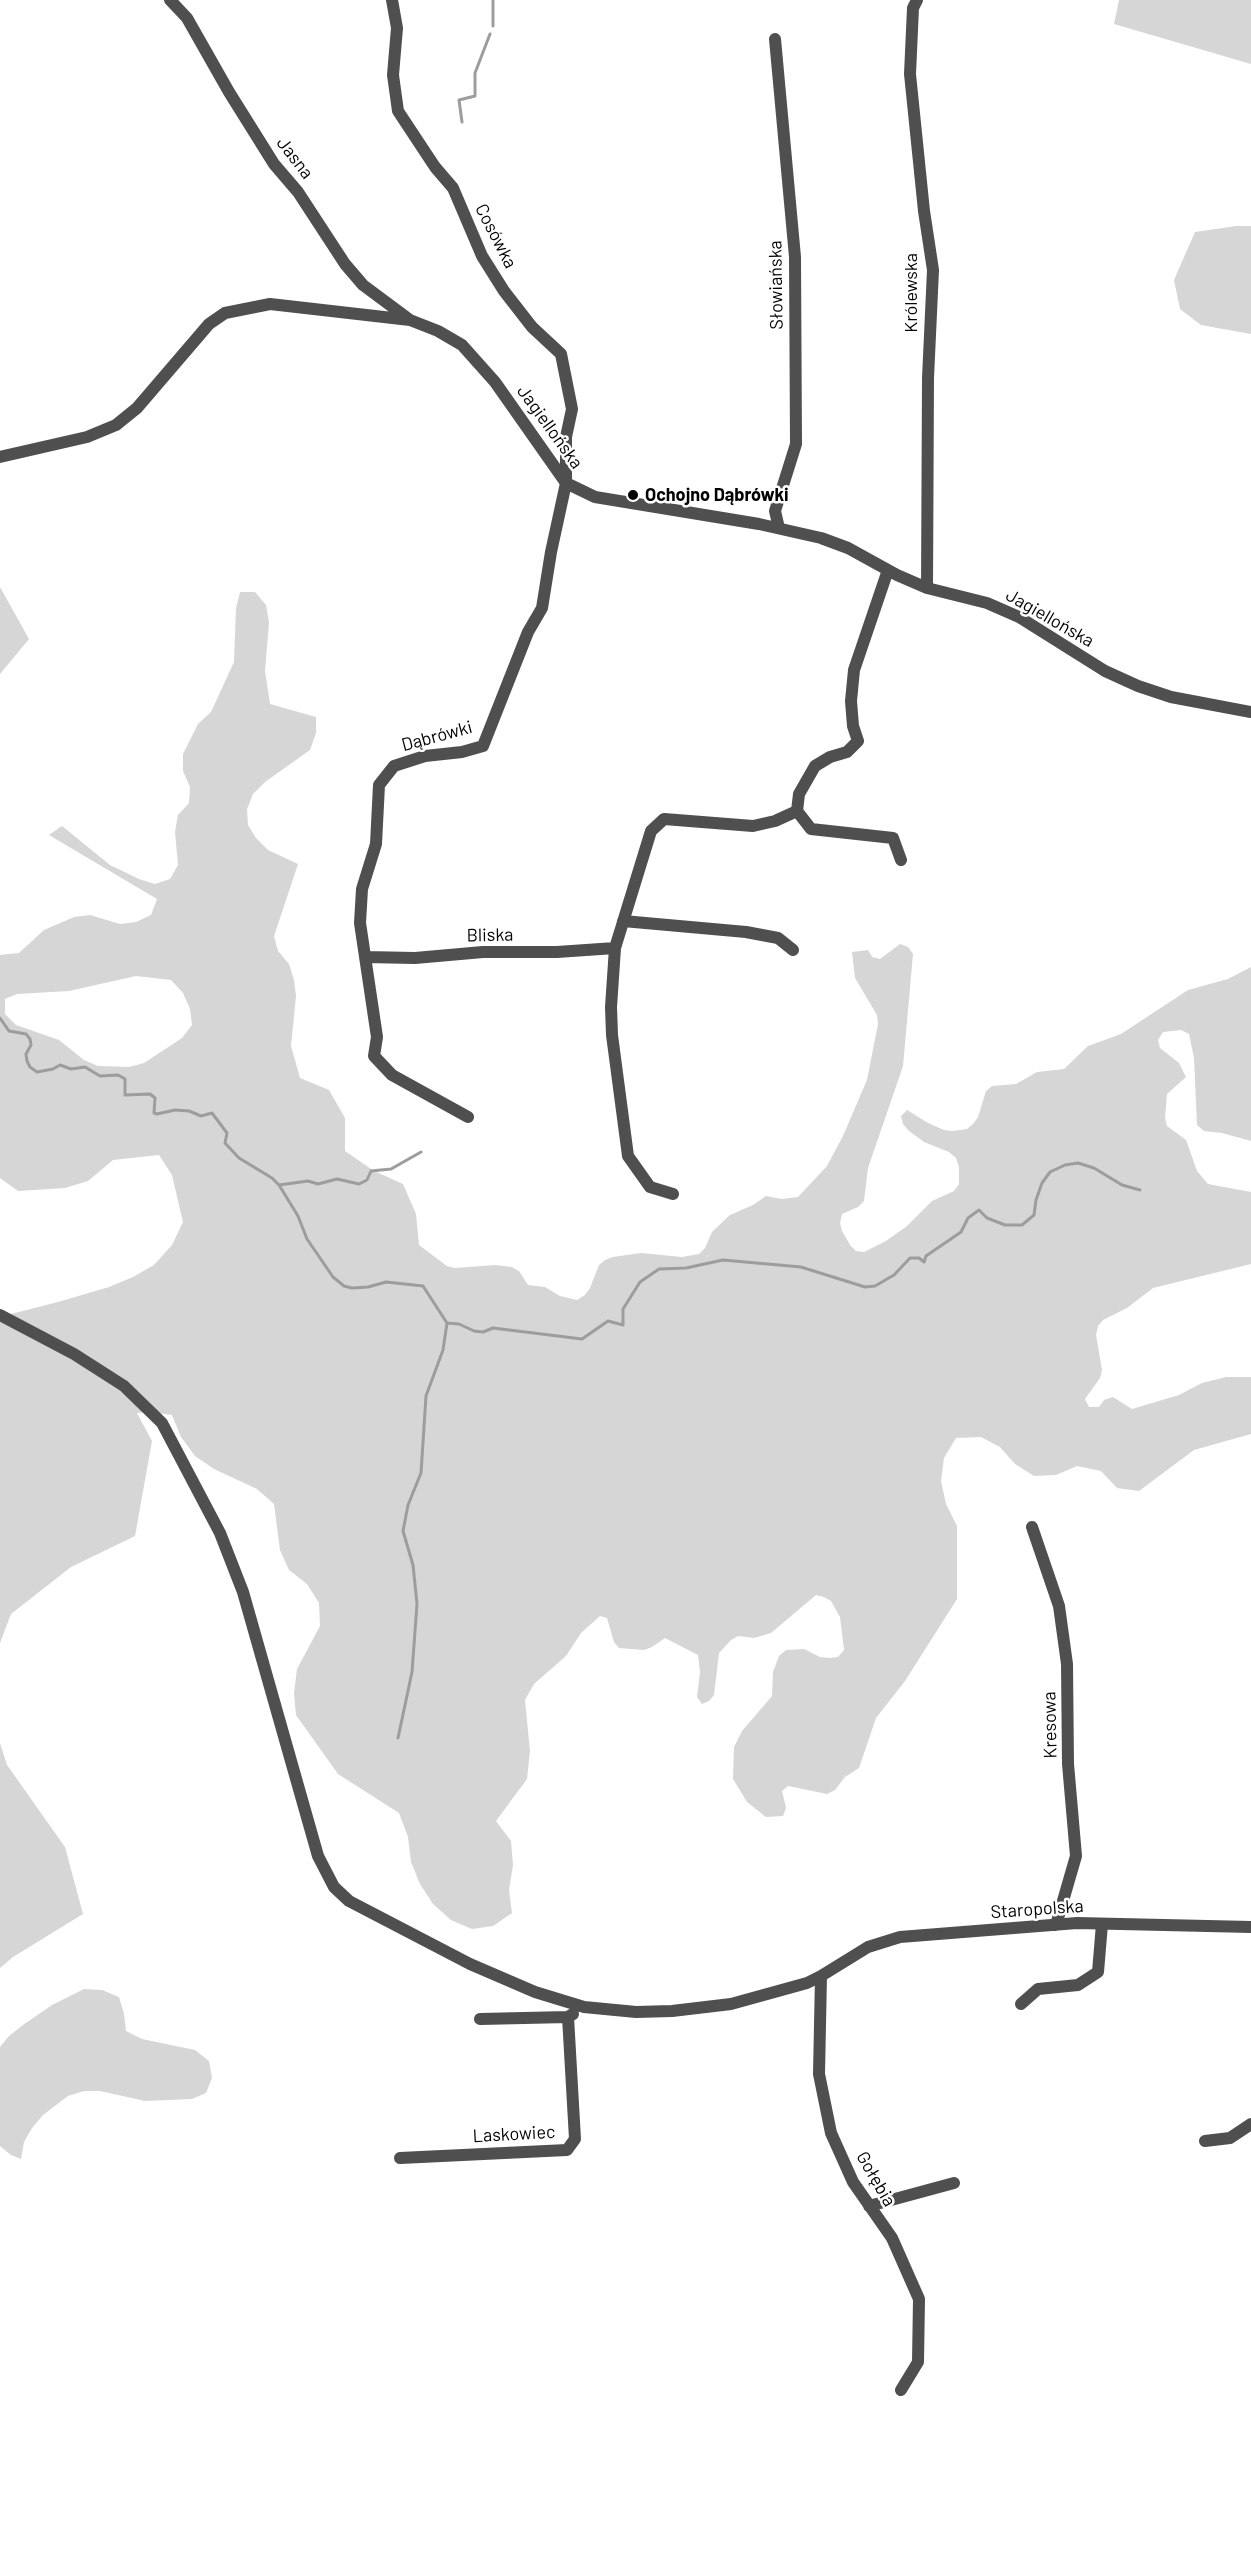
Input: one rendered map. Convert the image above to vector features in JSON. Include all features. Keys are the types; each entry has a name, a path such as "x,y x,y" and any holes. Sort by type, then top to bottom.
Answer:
{"street":[{"name":"Jasna","path":"171,0 187,18 229,92 274,164 298,192 345,264 363,285 410,320"},
{"name":"Cosówka","path":"392,0 398,28 393,75 398,111 435,167 453,188 482,256 504,291 532,327 561,354 572,409 566,437 566,483"},
{"name":"Królewska","path":"917,0 913,8 910,74 924,211 933,270 928,378 927,588"},
{"name":"Słowiańska","path":"775,39 795,257 795,444 775,511 779,528"},
{"name":"Jagiellońska","path":"0,457 87,437 116,424 137,408 208,324 225,313 244,307 270,304 410,320 438,331 462,345 495,382 566,483 595,497 779,528 821,538 848,548 927,588 987,603 1019,617 1105,670 1137,686 1171,697 1251,712"},
{"name":"Dąbrówki","path":"468,1117 392,1075 374,1056 377,1037 360,923 362,889 376,844 379,785 394,766 425,756 462,752 483,746 528,633 542,608 566,483"},
{"path":"888,570 854,670 851,701 853,726 858,741 847,752 830,757 815,766 799,794 797,811 811,829 893,838 901,860"},
{"path":"673,1194 650,1187 628,1156 612,1035 611,1007 615,948 651,831 664,819 753,826 775,821 797,811"},
{"path":"623,921 746,932 778,938 793,950"},
{"name":"Bliska","path":"365,957 415,958 483,952 557,952 615,948"},
{"name":"Staropolska","path":"0,1315 74,1354 124,1386 162,1423 220,1533 243,1592 318,1856 334,1887 350,1900 470,1964 535,1992 584,2007 636,2012 672,2011 731,2004 768,1995 821,1976 868,1947 900,1937 1056,1925 1251,1928"},
{"name":"Kresowa","path":"1032,1527 1059,1606 1067,1664 1068,1764 1076,1856 1056,1925"},
{"path":"1021,2004 1038,1989 1078,1985 1098,1972 1102,1924"},
{"name":"Gołębia","path":"821,1976 819,2074 831,2133 853,2182 892,2238 919,2299 918,2362 901,2390"},
{"path":"480,2019 568,2017 584,2007"},
{"name":"Laskowiec","path":"400,2158 567,2150 575,2139 568,2017"},
{"path":"1205,2141 1230,2138 1251,2124"},
{"path":"868,2206 954,2183"}],"shaded area":[{"path":"1119,0 1251,0 1251,64 1114,24"},
{"path":"1251,226 1251,334 1201,325 1180,309 1174,280 1195,232"},
{"path":"0,587 29,639 0,674"},
{"path":"240,592 255,592 266,605 269,622 265,671 270,704 316,717 316,733 310,750 265,782 253,794 247,809 248,825 256,838 268,850 298,864 274,936 278,951 289,964 294,980 296,996 291,1046 300,1078 329,1090 345,1118 345,1151 374,1171 403,1184 416,1214 419,1245 447,1266 455,1268 495,1265 512,1267 519,1271 528,1285 545,1287 560,1296 577,1300 590,1288 599,1265 605,1260 641,1253 682,1257 699,1254 705,1248 712,1232 730,1215 753,1205 766,1196 782,1199 798,1197 827,1166 843,1136 867,1080 878,1024 877,1015 855,978 852,952 868,950 872,957 880,959 900,944 908,947 913,954 903,1066 868,1168 864,1201 858,1207 842,1214 840,1223 850,1245 856,1251 864,1252 886,1241 907,1226 932,1201 954,1191 959,1184 959,1167 956,1158 949,1152 924,1142 909,1131 903,1124 901,1116 907,1110 944,1130 967,1129 978,1117 986,1091 992,1086 1016,1084 1037,1072 1064,1069 1088,1046 1121,1034 1188,990 1228,979 1251,967 1251,1141 1204,1131 1197,1125 1194,1058 1189,1034 1181,1030 1163,1032 1158,1040 1160,1048 1179,1063 1186,1077 1167,1094 1165,1118 1167,1126 1186,1140 1197,1171 1208,1184 1251,1192 1251,1264 1153,1288 1127,1308 1103,1320 1098,1326 1096,1335 1102,1370 1100,1378 1085,1399 1089,1407 1099,1407 1104,1400 1113,1397 1132,1409 1179,1395 1202,1383 1226,1377 1251,1377 1251,1434 1194,1450 1139,1491 1117,1488 1101,1471 1077,1466 1056,1475 1034,1476 1015,1464 1000,1447 981,1437 956,1438 944,1458 941,1481 946,1504 957,1526 957,1599 905,1681 876,1718 859,1768 845,1777 835,1790 827,1794 788,1786 782,1791 786,1808 783,1816 766,1817 747,1802 733,1779 734,1747 742,1731 772,1696 773,1672 779,1656 786,1650 804,1649 820,1657 829,1658 838,1657 844,1650 840,1617 831,1601 816,1595 771,1633 754,1638 738,1636 731,1640 719,1653 714,1695 702,1704 697,1697 700,1672 698,1655 665,1638 644,1650 619,1648 614,1642 607,1618 600,1616 581,1633 566,1656 534,1684 525,1700 530,1751 527,1779 496,1821 511,1841 513,1865 509,1890 512,1913 493,1926 472,1929 451,1920 433,1904 420,1884 411,1862 408,1837 399,1813 338,1774 296,1715 294,1693 297,1669 320,1626 319,1603 307,1584 289,1570 280,1550 274,1504 257,1489 214,1469 195,1456 181,1437 172,1415 137,1413 152,1441 135,1536 71,1567 11,1614 0,1643 0,1314 3,1316 58,1302 109,1287 133,1277 154,1265 172,1245 183,1222 172,1175 159,1155 113,1160 88,1181 65,1188 18,1191 0,1178 0,955 19,953 44,930 74,917 90,915 120,924 136,922 151,915 157,899 49,835 62,826 110,865 155,884 170,879 178,865 175,832 178,815 189,803 190,787 183,771 183,754 198,724 211,712 234,662 236,608","holes":["136,976 171,980 183,993 190,1009 192,1025 182,1038 144,1063 129,1067 98,1066 84,1060 59,1040 16,1025 5,1014 5,999 17,994 69,991"]},
{"path":"0,1743 7,1765 65,1847 83,1914 13,1957 0,1968"},
{"path":"84,1989 102,1990 119,1997 126,2031 142,2039 195,2050 209,2061 212,2078 206,2093 192,2099 145,2101 100,2091 84,2091 68,2096 43,2115 32,2128 24,2142 21,2159 11,2155 0,2146 0,2047 23,2025 52,2005"}],"waterway":[{"path":"493,0 493,26"},
{"path":"462,122 459,100 475,96 475,73 490,34"},
{"path":"0,1018 9,1031 26,1034 30,1039 31,1045 26,1054 27,1061 30,1067 37,1072 60,1065 71,1069 85,1067 100,1076 118,1075 125,1079 125,1095 150,1094 155,1098 154,1113 175,1110 189,1111 201,1116 212,1113 227,1133 225,1143 239,1158 272,1178 279,1185 298,1216 307,1239 333,1277 344,1286 352,1288 386,1282 423,1286 447,1323 443,1350 426,1396 421,1473 408,1505 403,1531 413,1565 417,1604 412,1672 398,1738"},
{"path":"279,1185 308,1181 318,1184 337,1179 359,1184 367,1180 371,1171 391,1169 421,1152"},
{"path":"447,1323 459,1324 474,1331 483,1332 493,1328 582,1339 608,1321 623,1325 623,1309 640,1282 659,1269 686,1268 723,1260 801,1267 865,1287 875,1286 894,1275 910,1258 919,1258 924,1262 926,1256 961,1232 968,1218 979,1210 987,1218 1005,1225 1022,1225 1034,1215 1042,1183 1050,1172 1065,1165 1078,1163 1094,1168 1122,1185 1140,1190"}],"place":[{"name":"Ochojno Dąbrówki","path":"633,495"}]}
